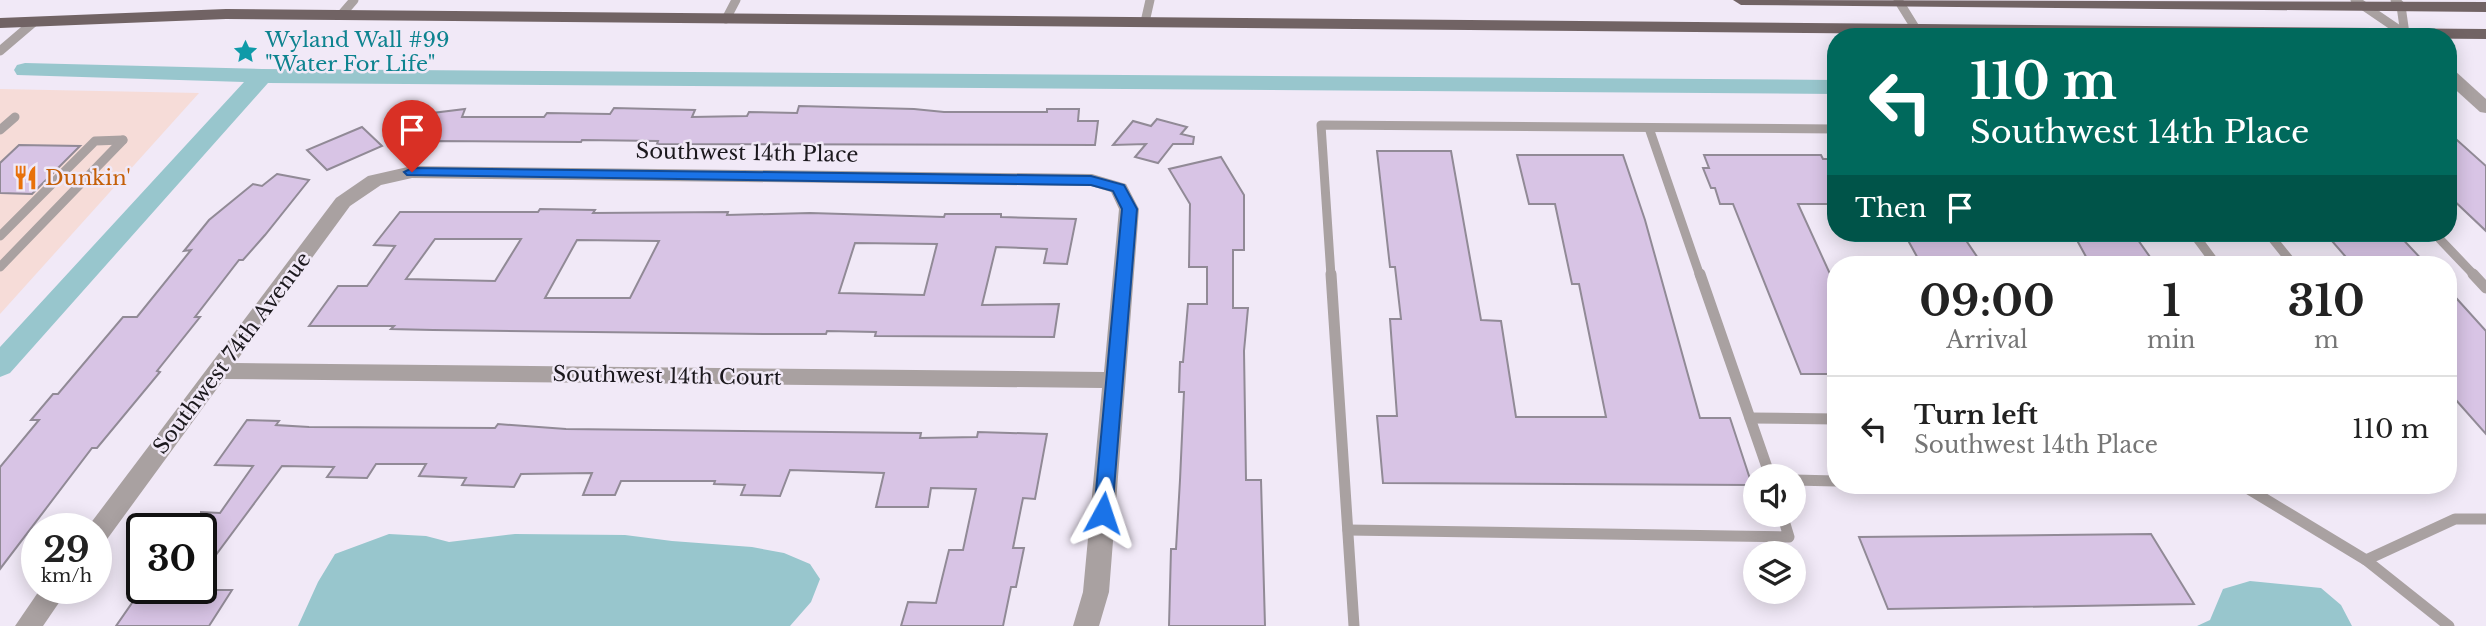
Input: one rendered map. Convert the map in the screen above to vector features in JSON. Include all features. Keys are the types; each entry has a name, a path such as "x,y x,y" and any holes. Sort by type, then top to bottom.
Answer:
{"main road":[{"path":"1741,0 2398,3 2486,7"},
{"path":"0,23 226,14 1827,28"},
{"path":"2457,34 2486,34"}],"street":[{"path":"2457,82 2486,108"},
{"name":"Southwest 14th Place","path":"375,180 412,172 1091,180 1119,188 1129,209 1114,380"},
{"name":"Southwest 74th Avenue","path":"112,514 343,202 375,180"},
{"name":"Southwest 14th Court","path":"220,371 1114,380"},
{"path":"1086,626 1096,592 1114,380"},
{"path":"28,626 44,604"}],"lane":[{"path":"341,15 354,0"},
{"path":"726,19 736,0"},
{"path":"1145,23 1150,0"},
{"path":"1898,1 1915,28"},
{"path":"2358,3 2396,28"},
{"path":"2398,3 2405,28"},
{"path":"0,51 34,22"},
{"path":"0,130 15,117"},
{"path":"1354,626 1321,125 1827,129"},
{"path":"1649,128 1765,464"},
{"path":"0,236 95,141 122,140 0,267"},
{"path":"2275,242 2286,256"},
{"path":"2443,242 2456,256"},
{"path":"2457,257 2486,288"},
{"path":"1750,418 1827,419"},
{"path":"1806,481 1827,481"},
{"path":"2257,494 2366,560 2449,626"},
{"path":"2366,560 2455,519 2486,519"},
{"path":"1348,530 1789,537 1786,527"}],"shaded area":[{"path":"0,89 199,93 0,314"}],"water":[{"path":"389,534 426,536 449,542 515,534 625,535 752,547 784,553 810,564 820,579 811,602 790,626 298,626 318,582 335,554"},
{"path":"2250,581 2321,588 2341,605 2352,626 2197,626 2210,620 2223,589"}],"building":[{"path":"799,106 944,112 1047,112 1047,109 1079,109 1078,121 1098,121 1095,145 657,144 658,141 582,140 435,141 398,146 408,116 465,109 462,117 544,117 547,113 610,114 614,108 695,110 692,117 747,116 749,112 797,113"},
{"path":"1157,119 1187,127 1181,134 1194,137 1193,144 1173,144 1158,163 1135,157 1146,144 1113,145 1133,121 1151,126"},
{"path":"362,127 382,146 327,170 307,150"},
{"path":"2457,140 2486,166 2486,231 2457,204"},
{"name":"Dunkin'","path":"19,145 80,146 32,194 0,193 0,163"},
{"path":"1377,151 1451,151 1481,320 1501,321 1516,417 1606,417 1579,284 1572,284 1555,204 1529,204 1517,155 1623,155 1645,220 1700,418 1730,418 1745,464 1743,485 1383,483 1377,416 1397,416 1390,319 1401,319 1395,267 1390,267"},
{"path":"1704,155 1821,155 1823,159 1827,159 1827,204 1798,204 1827,267 1827,374 1801,374 1733,204 1720,204 1715,188 1711,188 1703,168 1709,168"},
{"path":"1221,157 1244,195 1244,250 1233,250 1233,308 1248,308 1244,351 1246,480 1261,480 1265,626 1169,626 1171,549 1176,549 1184,392 1179,392 1180,362 1183,362 1188,304 1207,304 1207,267 1189,267 1190,204 1169,169"},
{"path":"277,174 309,180 265,235 243,260 239,260 195,317 200,317 157,371 160,372 97,448 92,448 43,513 21,513 21,541 0,569 0,467 39,420 31,420 53,394 58,394 123,317 137,317 191,250 184,251 209,220 253,184 262,186"},
{"path":"540,209 595,210 593,213 728,212 727,215 810,213 944,217 945,214 1001,214 1001,217 1076,219 1067,264 1044,263 1047,249 996,247 982,305 1059,304 1054,337 875,336 876,332 827,331 826,334 763,334 309,326 338,286 367,286 395,246 374,245 400,212 538,212","holes":["435,239 521,239 495,281 406,279","577,240 659,241 630,298 545,298","855,243 937,244 924,295 839,293"]},
{"path":"1909,242 1967,242 1977,256 1917,256"},
{"path":"2078,242 2139,242 2149,256 2086,256"},
{"path":"2333,242 2405,242 2419,256 2345,256"},
{"path":"2457,299 2486,331 2486,434 2457,401"},
{"path":"247,420 279,421 276,425 309,427 495,428 498,424 566,429 921,433 920,438 977,437 978,432 1047,434 1035,499 1023,498 1013,548 1024,548 1016,587 1011,587 1003,626 901,626 908,602 936,603 949,550 963,550 976,489 931,488 928,507 876,507 884,473 790,470 780,496 741,495 745,485 714,484 715,481 621,481 615,495 583,495 592,473 521,474 514,487 462,485 466,478 419,476 426,464 376,464 367,478 327,477 334,467 282,466 217,553 217,513 201,512 220,513 253,466 215,465"},
{"path":"2151,534 2194,604 1888,609 1859,537"},
{"path":"217,590 232,590 209,626 116,626 131,604 217,604"}],"waterway":[{"path":"25,70 262,76"},
{"path":"0,366 262,76"},
{"path":"262,76 1827,87"}],"place":[{"name":"Wyland Wall #99 \"Water For Life\"","path":"245,52"},
{"name":"Dunkin'","path":"25,178"}],"route":[{"path":"412,172 1091,180 1119,188 1129,209 1103,513"}]}
